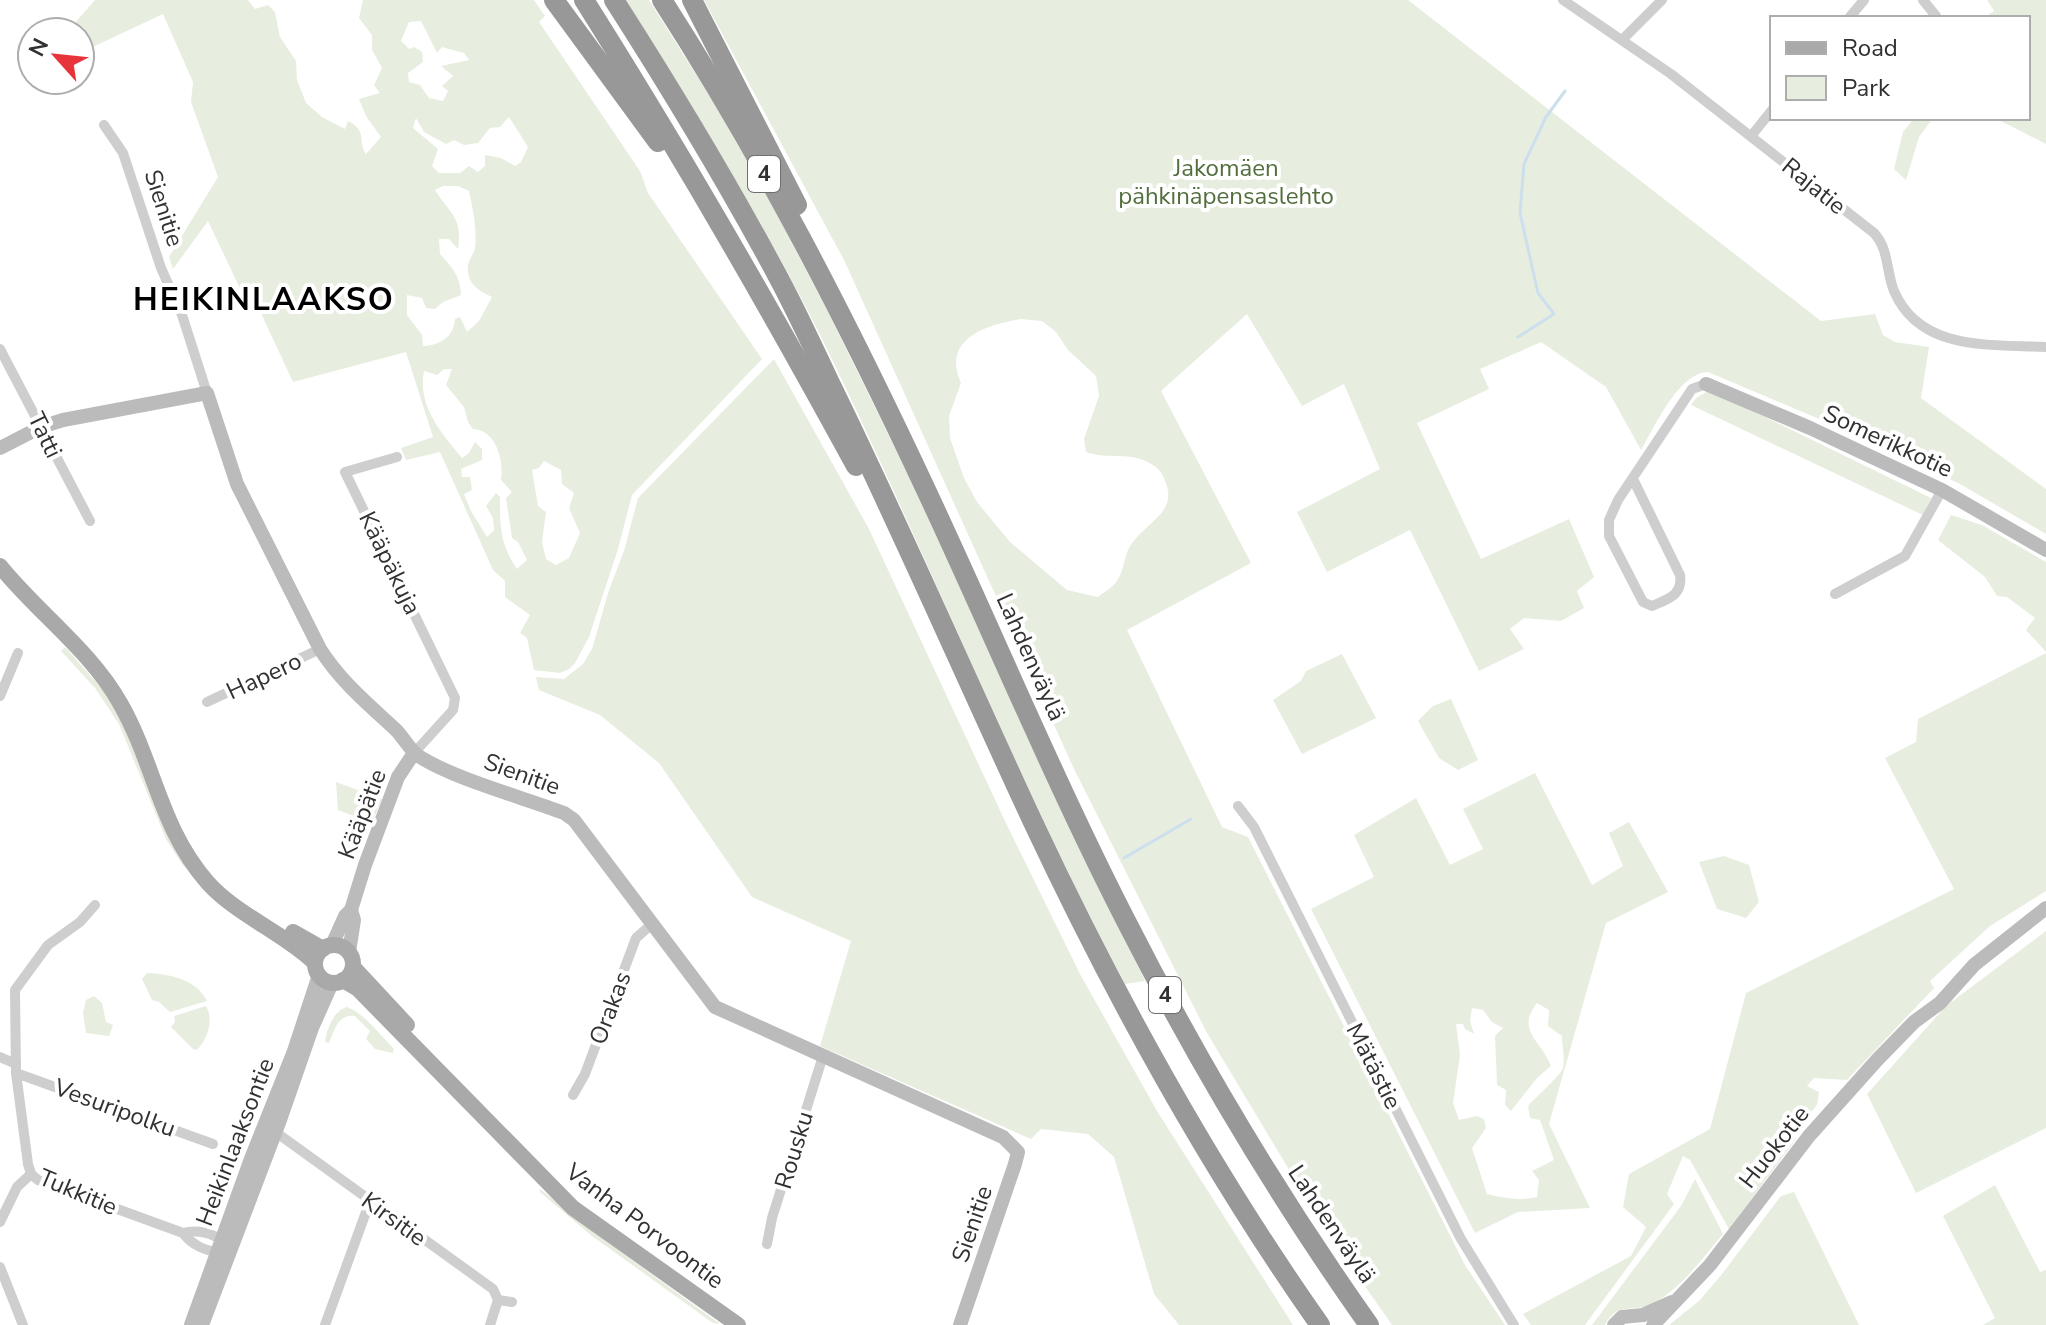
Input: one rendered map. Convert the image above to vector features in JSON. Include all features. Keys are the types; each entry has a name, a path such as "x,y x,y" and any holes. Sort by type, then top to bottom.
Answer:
{"highway":[{"path":"554,0 643,120 756,283"},
{"path":"584,0 756,283 880,509 916,565"},
{"name":"4","path":"614,0 663,77 777,274 916,565 1034,823 1140,1033 1244,1212 1320,1325"},
{"name":"Lahdenväylä","path":"662,0 694,50 802,240 860,351 1123,916 1230,1114 1288,1207 1369,1325"},
{"path":"692,0 825,259 860,351"}],"main road":[{"name":"Vanha Porvoontie","path":"0,566 110,687 130,722 170,828 208,882 301,950 333,964 449,1074 460,1092 573,1208 738,1325"}],"street":[{"name":"Rajatie","path":"1563,0 1752,135 1881,240 1897,298 1919,325 1934,334 1964,343 2046,347"},
{"path":"1622,40 1662,0"},
{"path":"1851,16 1864,0"},
{"path":"1923,0 1936,16"},
{"path":"1752,135 1770,112"},
{"name":"Sienitie","path":"104,125 123,153 161,268 182,315 237,484 333,670 398,733 414,753 445,769 564,813 582,828 715,1007 1003,1137 1018,1152 960,1325"},
{"name":"Tatti","path":"0,349 90,521"},
{"path":"1633,479 1680,575 1680,591 1652,606 1643,602 1609,536 1609,520 1613,507 1692,389 1706,384"},
{"name":"Somerikkotie","path":"1706,384 1810,428 1942,490 2046,550"},
{"path":"0,448 41,427 63,420 207,393"},
{"name":"Kääpäkuja","path":"397,457 345,472 453,693 455,703"},
{"path":"1835,594 1905,556 1942,490"},
{"name":"Hapero","path":"207,702 320,649"},
{"path":"0,696 18,653"},
{"name":"Kääpätie","path":"333,964 354,920 351,910 398,777 455,703"},
{"name":"Mätästie","path":"1238,806 1254,827 1461,1239 1514,1325"},
{"name":"Tukkitie","path":"95,905 80,922 48,945 15,990 16,1068 31,1174 38,1180 183,1233 193,1230 223,1247"},
{"name":"Huokotie","path":"1653,1325 1710,1265 1809,1136 1942,988 2046,908"},
{"name":"Orakas","path":"573,1095 585,1074 636,938 652,924"},
{"name":"Heikinlaaksontie","path":"191,1325 312,1028 333,964"},
{"name":"Rousku","path":"767,1244 772,1218 823,1056"},
{"name":"Vesuripolku","path":"0,1057 16,1068 213,1144"},
{"name":"Kirsitie","path":"270,1128 493,1289 498,1300"},
{"path":"0,1222 17,1187 31,1174"},
{"path":"325,1325 370,1201"},
{"name":"Heikinlaaksontie","path":"202,1325 223,1247"},
{"path":"0,1267 5,1299 23,1325"},
{"path":"490,1325 498,1300 512,1302"},
{"name":"Huokotie","path":"1614,1325 1622,1317 1640,1321 1672,1302"}],"green space":[{"path":"95,0 248,0 255,9 268,5 275,12 280,37 296,61 297,80 306,103 322,117 345,129 348,121 358,128 366,154 381,137 366,116 359,99 380,93 374,85 382,68 372,50 372,35 359,18 363,0 534,0 545,16 539,22 640,171 648,193 762,359 632,495 589,637 569,669 560,673 534,670 527,638 520,633 530,615 505,597 505,581 493,570 440,452 406,460 401,448 433,437 406,352 293,382 253,296 245,299 208,221 173,269 169,257 218,177 191,102 193,82 163,14 96,45 96,16 81,16","holes":["421,21 437,53 442,47 464,53 469,60 441,66 453,76 442,86 448,91 443,101 429,98 420,85 409,82 408,73 423,62 422,52 414,47 409,49 401,41 409,22","509,117 528,147 521,162 515,166 501,158 485,155 485,166 478,172 469,166 460,173 439,173 432,166 438,149 413,128 416,118 424,132 446,144 454,140 464,145 478,143 490,128 500,127","443,186 458,186 469,191 475,241 468,265 469,277 478,289 492,297 479,321 467,332 460,317 455,319 452,331 445,339 423,346 422,335 407,315 407,295 422,298 426,308 435,309 461,295 455,273 440,254 439,239 449,239 458,249 459,238 454,216 435,190","444,369 452,369 446,385 464,407 473,429 488,435 497,447 501,480 512,492 506,498 512,538 518,542 527,560 517,569 502,535 500,497 496,493 486,506 493,518 494,530 487,537 464,494 472,490 470,477 462,477 461,469 482,460 482,449 475,442 462,458 446,439 427,407 424,371 437,375","544,461 561,470 562,484 574,493 569,508 580,533 569,558 556,565 546,559 542,542 546,512 538,506 532,470 539,468"]},
{"path":"626,0 649,0 712,100 777,214 929,517 1039,763 1145,981 1125,984 1046,826 825,345 754,213"},
{"name":"Jakomäen pähkinäpensaslehto","path":"704,0 1408,0 1821,321 1875,314 1883,335 1895,342 1929,347 1921,398 2046,489 2046,534 1960,484 1838,427 1708,372 1687,381 1677,391 1641,450 1606,387 1541,342 1480,369 1489,389 1417,423 1481,559 1569,519 1594,577 1577,591 1584,608 1561,621 1524,618 1510,629 1524,649 1479,671 1410,530 1327,572 1297,512 1380,469 1344,384 1302,406 1247,314 1161,391 1251,563 1127,630 1222,827 1248,837 1465,1265 1505,1325 1392,1325 1321,1223 1207,1033 1074,769 845,262","holes":["1021,319 1042,321 1096,376 1099,396 1084,439 1086,452 1143,460 1154,466 1166,483 1168,494 1164,510 1130,546 1117,581 1098,597 1067,590 1010,542 977,502 964,478 950,438 949,416 961,383 956,368 962,345 971,336 994,325"]},
{"path":"1987,0 2046,0 2046,144 1999,120 2030,120 2030,16 1986,16 1994,11"},
{"path":"1912,120 1932,120 1919,137 1906,180 1894,169 1903,132"},
{"path":"774,359 869,529 1080,974 1157,1111 1293,1325 1179,1325 1154,1294 1114,1157 1088,1134 1041,1129 1031,1139 820,1046 851,941 752,897 659,763 600,715 539,690 536,677 564,679 583,664 592,649 638,498"},
{"path":"1706,392 1722,396 1931,498 1923,515 1691,405"},
{"path":"1951,515 1982,525 2046,562 2046,652 2026,630 2035,618 2007,597 1997,596 1985,577 1938,540"},
{"path":"65,647 110,698 201,885 182,864 166,839 119,724 95,688 61,651"},
{"path":"2046,653 2046,891 1990,926 1930,981 1934,988 1847,1080 1814,1078 1807,1086 1819,1092 1817,1105 1793,1136 1796,1139 1729,1229 1690,1160 1683,1156 1667,1194 1674,1204 1585,1325 1531,1325 1523,1314 1631,1256 1646,1227 1623,1207 1629,1174 1710,1129 1746,993 1954,889 1885,758 1916,742 1918,719"},
{"path":"1342,654 1376,718 1302,754 1273,700 1301,681 1306,671"},
{"path":"1451,699 1478,760 1458,770 1439,758 1418,721 1433,706"},
{"path":"1535,773 1592,885 1623,866 1609,833 1629,822 1668,892 1606,923 1549,1124 1590,1208 1518,1212 1475,1233 1311,909 1374,877 1354,835 1416,798 1450,865 1483,849 1463,809","holes":["1537,1003 1549,1010 1548,1026 1562,1036 1563,1068 1528,1106 1530,1118 1540,1120 1554,1160 1532,1171 1539,1180 1537,1197 1524,1199 1487,1194 1472,1148 1486,1128 1484,1119 1477,1116 1459,1120 1453,1103 1460,1055 1456,1024 1463,1024 1474,1034 1470,1021 1472,1008 1483,1010 1492,1022 1503,1028 1495,1036 1497,1085 1506,1090 1505,1105 1511,1111 1537,1078 1551,1066 1529,1029 1531,1013"]},
{"path":"336,782 382,799 372,823 338,810"},
{"path":"1724,856 1749,865 1759,902 1746,918 1717,909 1699,862"},
{"path":"2046,931 2046,1128 1916,1193 1867,1094 1946,1006"},
{"path":"147,973 173,976 189,983 207,1001 170,1012 152,1000 142,979"},
{"path":"94,996 102,1003 106,1022 113,1025 109,1036 86,1033 83,1013 86,1000"},
{"path":"206,1006 210,1017 209,1029 197,1050 193,1049 171,1027 175,1022 174,1016"},
{"path":"347,1007 372,1026 394,1049 393,1053 375,1049 366,1039 370,1031 355,1016 341,1020 329,1043 325,1042 334,1016"},
{"path":"1695,1179 1723,1234 1692,1272 1654,1303 1621,1310 1610,1317 1605,1325 1592,1325 1681,1206"},
{"path":"1995,1185 2040,1272 2046,1270 2046,1325 1983,1325 1995,1318 1943,1216"},
{"path":"540,1189 720,1324 713,1323 592,1236"},
{"path":"1794,1192 1859,1325 1669,1325 1700,1300 1781,1196"}],"waterway":[{"path":"1518,337 1554,314 1538,293 1520,213 1524,164 1546,117 1565,91"},
{"path":"1124,858 1191,819"}],"district":[{"name":"HEIKINLAAKSO","path":"264,299"}]}
